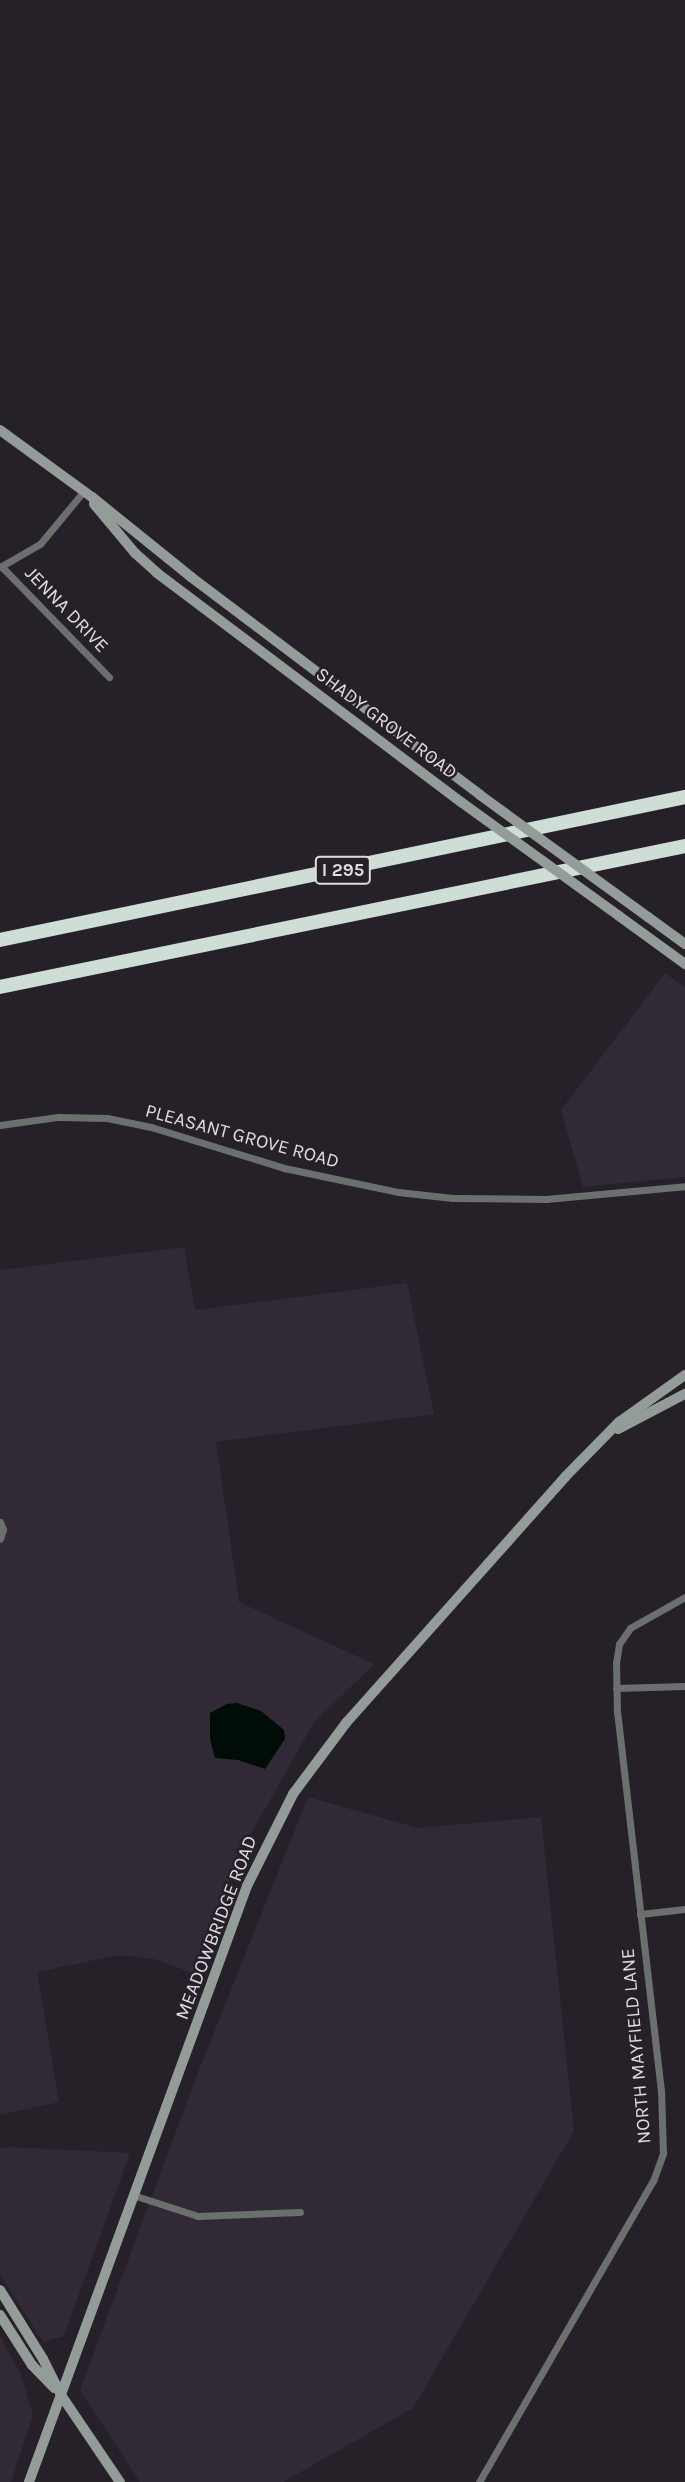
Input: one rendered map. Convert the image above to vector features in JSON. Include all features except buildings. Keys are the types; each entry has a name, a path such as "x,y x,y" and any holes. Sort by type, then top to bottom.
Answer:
{"highway":[{"name":"I 295","path":"0,940 685,797"},
{"name":"I 295","path":"0,987 685,846"}],"main road":[{"name":"SHADY GROVE ROAD","path":"0,430 480,795 685,944"},
{"name":"SHADY GROVE ROAD","path":"83,492 135,553 157,573 461,802 685,964"},
{"path":"331,704 342,690"},
{"name":"MEADOWBRIDGE ROAD","path":"29,2482 136,2196 247,1886 293,1794 346,1723 603,1438 642,1403 685,1375"},
{"name":"MEADOWBRIDGE ROAD","path":"603,1438 685,1394"},
{"path":"0,2290 43,2359 61,2395 120,2482"},
{"path":"0,2315 32,2365 61,2395"}],"street":[{"path":"0,567 40,544 83,492"},
{"name":"JENNA DRIVE","path":"0,567 109,677"},
{"name":"PLEASANT GROVE ROAD","path":"0,1125 58,1117 107,1118 151,1127 295,1171 387,1190 453,1198 546,1199 685,1186"},
{"path":"0,1522 3,1529 0,1539"},
{"name":"NORTH MAYFIELD LANE","path":"479,2482 659,2167 664,2121 616,1688 617,1651 623,1637 633,1626 685,1597"},
{"path":"616,1688 685,1686"},
{"path":"640,1914 685,1909"},
{"path":"136,2196 198,2216 300,2212"}],"shaded area":[{"path":"665,973 685,988 685,1177 583,1187 561,1110"},
{"path":"184,1247 195,1310 407,1283 434,1414 216,1442 239,1602 374,1664 313,1724 239,1855 193,1973 154,1959 119,1955 37,1972 59,2102 0,2115 0,1270"},
{"path":"237,1703 261,1711 284,1730 285,1739 265,1769 238,1760 215,1758 210,1739 210,1713 227,1704"},
{"path":"308,1797 418,1828 541,1817 574,2131 413,2408 283,2482 140,2482 80,2390 197,2075"},
{"path":"0,2148 130,2153 64,2336 43,2342 0,2275"},
{"path":"0,2336 20,2372 33,2415 11,2482 0,2482"}]}
